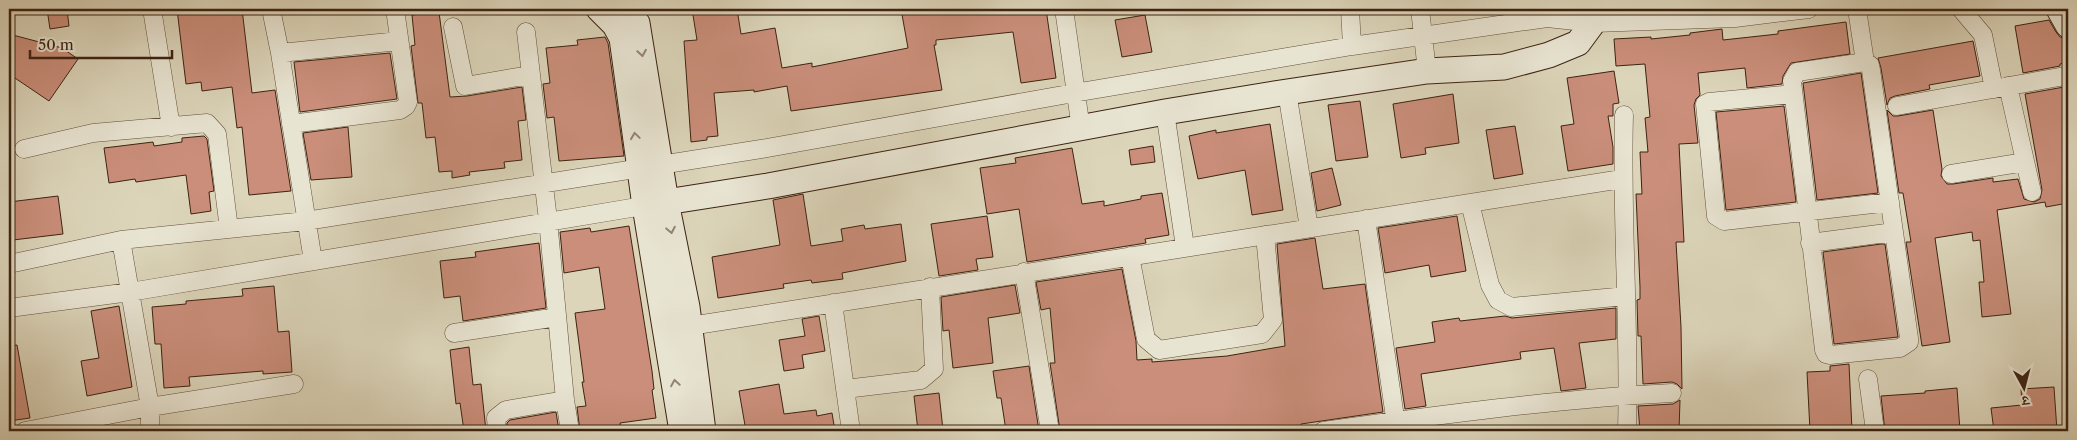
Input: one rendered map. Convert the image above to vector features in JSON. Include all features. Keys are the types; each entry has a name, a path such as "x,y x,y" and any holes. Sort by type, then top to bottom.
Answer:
{"street":[{"path":"152,9 171,127"},
{"path":"271,9 314,261"},
{"path":"291,124 400,110 406,106 408,102 395,9"},
{"path":"599,9 615,25 622,38 650,166"},
{"path":"626,9 637,24 650,166 682,431"},
{"path":"1064,9 1074,93 1081,129"},
{"path":"1350,9 1352,46"},
{"path":"1420,9 1427,71"},
{"path":"9,264 121,240 306,221 761,149 1074,93 1352,46 1423,36 1550,13 1599,16 1738,14 1809,9"},
{"path":"1857,9 1864,62"},
{"path":"1961,9 1983,35 2025,162 2032,192"},
{"path":"2059,9 2068,25"},
{"path":"9,308 130,292 548,220 768,186 1165,112 1286,92 1427,71 1504,67 1549,55 1578,43 1599,16"},
{"path":"453,27 465,86 530,74"},
{"path":"526,32 544,182 565,400 570,431"},
{"path":"280,53 400,42"},
{"path":"1864,62 1870,66 1909,338 1909,342 1900,348 1826,354 1806,213 1793,94 1792,80 1797,72 1864,62"},
{"path":"1897,106 2065,76"},
{"path":"1286,92 1309,228"},
{"path":"1793,94 1709,102 1706,104 1714,212 1716,216 1724,221 1890,202"},
{"path":"1165,112 1186,247"},
{"path":"1624,115 1622,178 1628,395 1627,431"},
{"path":"24,149 93,133 171,127 207,122 217,134 229,229"},
{"path":"1951,174 2025,162"},
{"path":"690,326 1622,178"},
{"path":"1470,203 1490,285 1498,300 1511,307 1626,296"},
{"path":"655,204 690,326 703,431"},
{"path":"1366,219 1396,426"},
{"path":"1810,243 1894,232"},
{"path":"1130,256 1146,339 1159,350 1252,336 1262,334 1273,320 1265,235"},
{"path":"121,240 150,407 150,431"},
{"path":"1024,272 1050,431"},
{"path":"845,390 921,380 934,369 930,287"},
{"path":"833,303 851,431"},
{"path":"454,333 558,317"},
{"path":"1868,379 1874,431"},
{"path":"27,431 150,407 294,384"},
{"path":"1323,431 1396,426 1628,395 1672,393"},
{"path":"497,431 496,418 506,410 565,400"}],"building":[{"path":"47,9 67,9 69,26 50,29"},
{"path":"177,9 242,9 252,93 275,90 291,191 249,195 242,127 237,128 232,87 202,91 201,82 186,84"},
{"path":"692,9 737,9 741,34 775,28 782,68 812,63 812,67 908,48 901,9 1046,9 1056,78 1021,83 1013,32 936,40 936,45 934,45 942,90 791,111 787,86 754,92 754,90 714,93 718,136 707,137 707,140 691,142 684,41 697,40"},
{"path":"439,12 450,97 522,87 526,120 518,121 522,160 504,162 505,168 469,172 470,175 452,178 452,171 439,172 435,137 426,138 422,103 418,103 411,46 415,45 412,15"},
{"path":"1145,15 1152,52 1122,57 1115,20"},
{"path":"2049,20 2060,37 2067,39 2068,62 2060,64 2060,66 2023,73 2015,26"},
{"path":"1846,22 1850,54 1791,63 1783,76 1782,84 1747,88 1745,68 1698,73 1700,95 1694,105 1698,143 1679,144 1684,242 1676,242 1681,327 1682,389 1672,382 1643,384 1641,336 1638,336 1637,300 1640,299 1640,287 1636,194 1642,194 1640,152 1648,152 1645,118 1650,117 1645,64 1616,66 1614,39 1651,37 1651,39 1722,29 1723,40 1778,34 1778,31"},
{"path":"9,34 62,48 78,59 49,101 9,74"},
{"path":"605,37 608,43 624,156 559,161 554,117 547,118 543,84 550,83 546,48 578,45 577,40"},
{"path":"1973,41 1980,76 1929,85 1930,89 1890,98 1887,105 1878,58"},
{"path":"390,53 397,99 300,112 294,62"},
{"path":"1614,71 1619,103 1613,104 1613,116 1608,116 1613,147 1613,164 1568,171 1561,126 1574,124 1567,78"},
{"path":"1861,73 1878,193 1817,200 1803,83"},
{"path":"2064,87 2068,111 2068,203 2046,207 2045,202 1997,210 2011,314 1982,317 1979,282 1984,282 1980,240 1973,241 1972,232 1935,238 1950,342 1922,346 1906,242 1911,242 1903,193 1899,193 1887,110 1893,116 1898,116 1933,110 1942,169 1941,176 1947,184 1993,178 1993,182 2018,179 2024,199 2034,202 2040,199 2042,190 2025,94"},
{"path":"1453,94 1459,143 1425,148 1426,154 1401,158 1393,104"},
{"path":"1360,101 1368,157 1336,161 1328,105"},
{"path":"1784,106 1796,202 1726,210 1716,112"},
{"path":"1270,124 1283,210 1252,215 1245,170 1198,179 1189,136 1216,130 1216,133"},
{"path":"1515,126 1523,174 1494,179 1486,130"},
{"path":"348,127 352,177 311,180 303,133"},
{"path":"204,136 207,139 214,191 209,192 211,211 191,214 186,175 136,182 135,179 109,183 104,148 153,142 154,146 182,142 182,138"},
{"path":"1153,146 1155,162 1131,165 1129,150"},
{"path":"1072,148 1082,204 1104,201 1104,206 1141,199 1141,196 1162,193 1169,235 1145,239 1146,243 1027,262 1019,209 987,214 980,168 1016,163 1015,158"},
{"path":"1332,168 1341,205 1317,211 1311,173"},
{"path":"803,194 811,246 843,241 841,229 864,225 865,229 901,224 906,261 842,273 843,279 812,283 811,280 783,284 784,288 718,298 712,257 780,245 773,200"},
{"path":"58,196 63,234 13,240 9,202"},
{"path":"987,216 993,257 976,259 978,270 939,276 931,224"},
{"path":"1457,216 1466,271 1431,277 1429,265 1385,273 1378,228"},
{"path":"629,226 652,371 654,389 652,390 656,418 620,423 621,431 580,431 577,407 586,406 575,313 605,309 599,267 564,273 560,232 590,228 591,232"},
{"path":"1315,238 1323,289 1365,284 1383,412 1301,424 1302,427 1270,431 1060,431 1050,363 1055,363 1050,308 1041,310 1036,282 1122,269 1136,341 1137,360 1152,359 1152,362 1227,356 1285,346 1277,244"},
{"path":"539,243 546,308 463,321 460,296 444,298 440,261 476,257 475,252"},
{"path":"1885,244 1898,337 1834,344 1823,252"},
{"path":"1015,285 1020,313 988,318 993,363 953,368 949,330 943,331 941,297"},
{"path":"274,286 278,332 289,331 292,372 263,374 263,371 189,377 190,386 164,388 161,344 155,344 152,307 186,304 186,301 243,296 242,289"},
{"path":"119,306 132,387 87,396 81,361 99,358 91,311"},
{"path":"1616,308 1616,339 1579,343 1586,388 1561,391 1554,348 1520,352 1521,359 1421,374 1426,406 1405,409 1396,348 1435,342 1432,322 1459,318 1460,321 1505,316 1512,318"},
{"path":"819,316 825,351 802,355 804,368 784,371 779,340 805,336 802,319"},
{"path":"17,345 30,418 9,421 9,346"},
{"path":"469,347 473,385 481,384 486,431 464,431 460,403 456,404 450,350"},
{"path":"1849,364 1852,431 1810,431 1807,372 1830,371 1830,366"},
{"path":"1029,366 1039,431 1006,431 1001,398 997,398 993,371"},
{"path":"779,384 784,414 816,410 817,416 832,413 835,431 746,431 739,391"},
{"path":"2054,387 2057,431 1994,431 1991,408 2022,405 2021,389"},
{"path":"1957,388 1960,431 1885,431 1881,396 1925,393 1925,391"},
{"path":"939,393 943,430 918,431 914,396"},
{"path":"1680,400 1679,431 1640,431 1638,406 1673,404"},
{"path":"556,412 559,431 507,431 507,423 510,420"}]}
